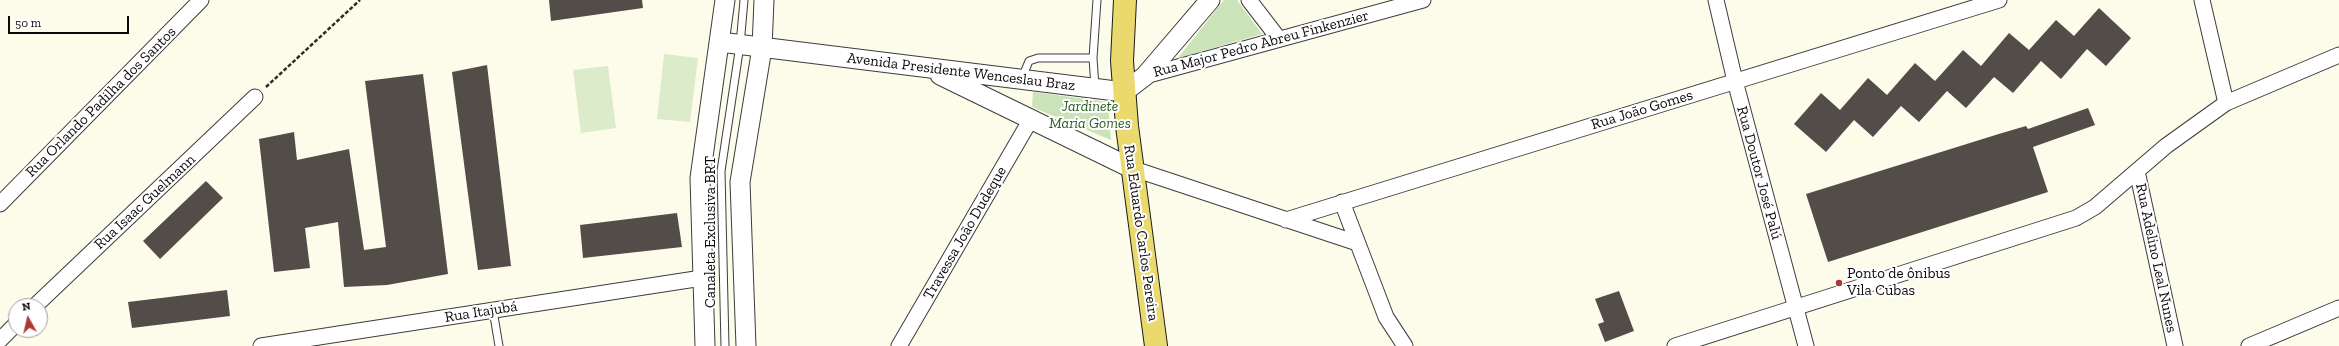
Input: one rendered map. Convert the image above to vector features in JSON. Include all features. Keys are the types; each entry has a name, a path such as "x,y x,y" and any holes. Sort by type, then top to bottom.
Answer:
{"main road":[{"name":"Rua Eduardo Carlos Pereira","path":"1125,0 1122,61 1124,92 1132,168 1156,346"}],"street":[{"name":"Rua Orlando Padilha dos Santos","path":"0,204 202,0"},
{"path":"704,346 700,178 726,0"},
{"path":"746,346 740,182 762,48 764,0"},
{"path":"1124,92 1145,76 1210,0"},
{"path":"1249,0 1279,39"},
{"name":"Rua Major Pedro Abreu Finkenzier","path":"1145,76 1423,0"},
{"name":"Rua Doutor José Palú","path":"1716,0 1734,81 1806,346"},
{"name":"Rua João Gomes","path":"1286,220 1999,0"},
{"path":"2202,0 2226,103"},
{"name":"Avenida Presidente Wenceslau Braz","path":"720,42 1124,92"},
{"path":"1675,346 2076,218 2095,207 2137,171 2226,103 2339,55"},
{"path":"926,68 1132,168 1357,244"},
{"name":"Rua Isaac Guelmann","path":"43,298 255,97"},
{"name":"Travessa João Dudeque","path":"899,346 1031,119"},
{"name":"Rua Adelino Leal Nunes","path":"2137,171 2174,346"},
{"path":"1342,202 1386,317 1405,346"},
{"name":"Rua Itajubá","path":"261,346 702,278"},
{"path":"2249,346 2339,308"},
{"path":"0,339 8,332"}],"lane":[{"name":"Canaleta Exclusiva BRT","path":"725,346 721,171 740,45 744,0"},
{"path":"1095,89 1093,58 1097,0"},
{"path":"1022,80 1029,61 1038,58 1093,58"},
{"path":"493,310 499,346"}],"path":[{"path":"255,97 360,0"}],"green space":[{"path":"1224,0 1237,0 1262,34 1178,58"},
{"path":"664,54 698,58 690,122 657,119"},
{"path":"608,66 616,128 581,133 573,70"},
{"name":"Jardinete Maria Gomes","path":"1033,92 1108,102 1111,140 1032,107"}],"building":[{"path":"549,0 642,0 643,8 551,21"},
{"path":"2099,8 2131,38 2106,66 2087,49 2061,79 2041,61 2013,93 1994,77 1966,108 1947,91 1919,122 1901,106 1873,137 1854,120 1826,152 1794,124 1821,93 1840,110 1868,78 1887,95 1915,63 1935,81 1963,50 1981,66 2009,33 2029,50 2056,20 2074,36"},
{"path":"487,65 511,266 478,270 452,72"},
{"path":"423,74 448,274 387,285 344,287 338,222 305,228 310,268 274,272 259,139 294,132 297,160 349,149 364,250 386,247 365,81"},
{"path":"2088,108 2095,125 2033,147 2048,192 1828,262 1806,194 2002,133 2026,126 2028,129"},
{"path":"206,181 223,198 160,259 143,241"},
{"path":"677,213 682,247 583,258 580,225"},
{"path":"227,290 230,316 132,328 128,302"},
{"path":"1619,291 1634,331 1605,342 1598,324 1604,322 1595,299"}],"place":[{"name":"Ponto de ônibus Vila Cubas","path":"1839,283"}]}
